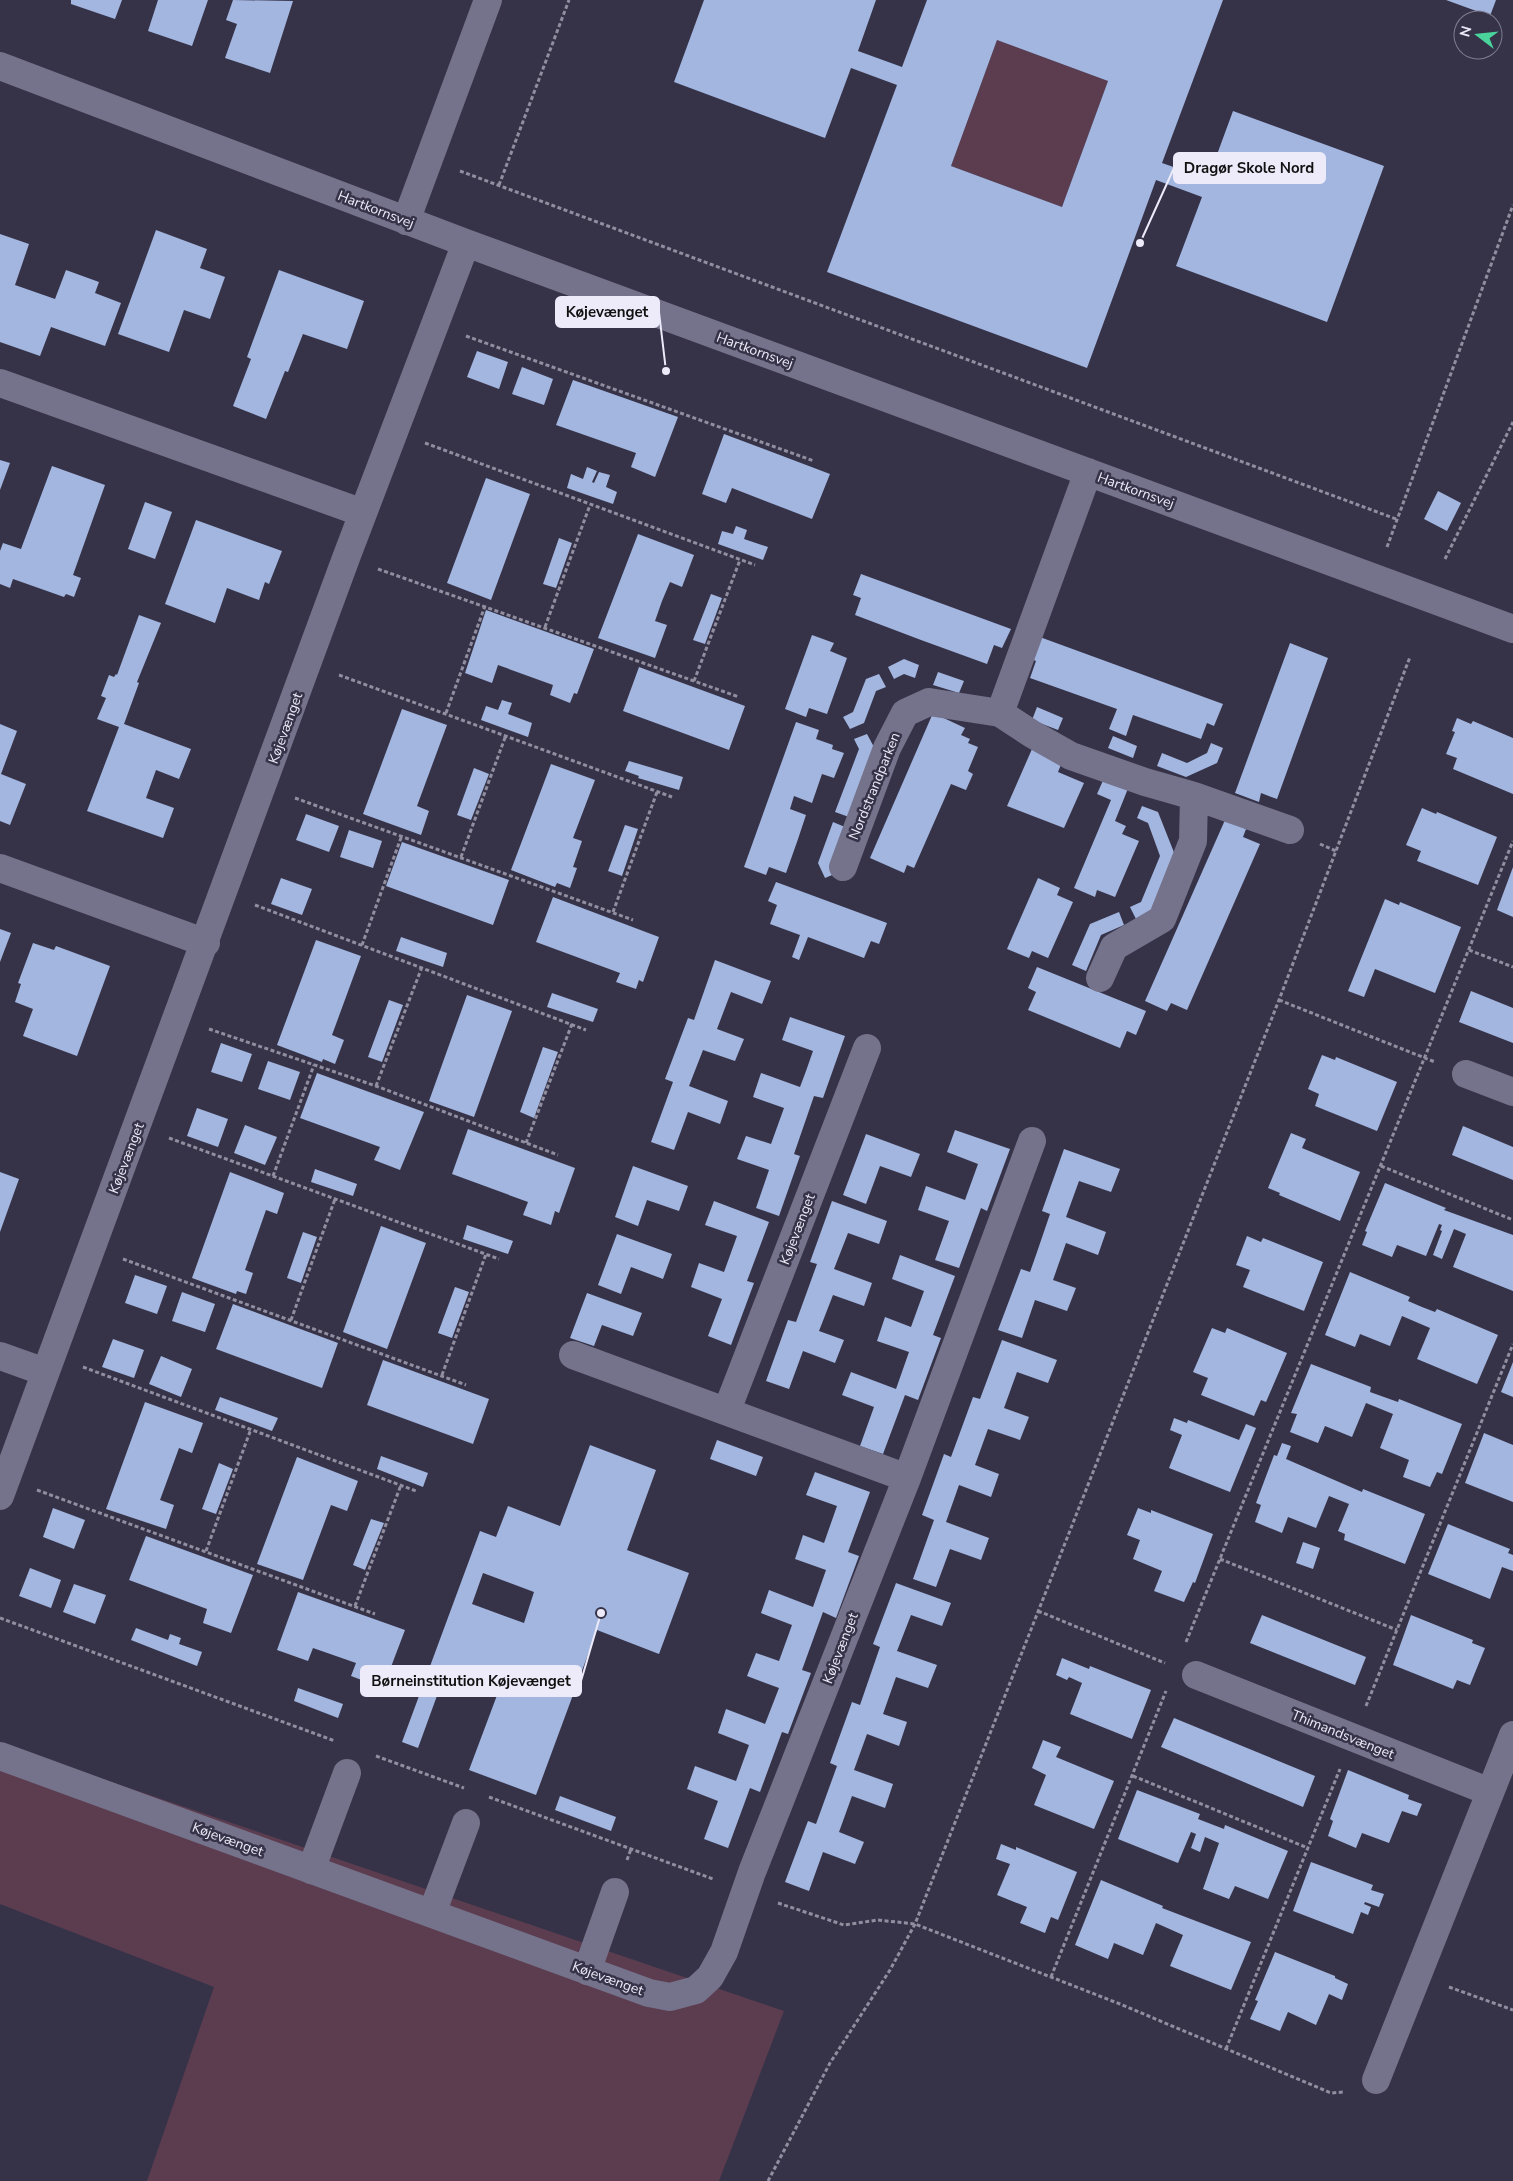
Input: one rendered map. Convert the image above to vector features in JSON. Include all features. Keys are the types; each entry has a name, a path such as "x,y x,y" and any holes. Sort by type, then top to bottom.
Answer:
{"street":[{"path":"406,220 488,0"},
{"name":"Hartkornsvej","path":"0,66 466,244 1513,629"},
{"name":"Køjevænget","path":"3,1488 206,943 346,558 466,244"},
{"path":"0,383 363,513"},
{"path":"1000,713 1088,472"},
{"name":"Nordstrandparken","path":"842,867 887,748 905,713 929,702 1000,713 1071,756 1290,830"},
{"path":"1100,978 1114,947 1162,920 1193,841 1194,796"},
{"path":"0,868 206,943"},
{"name":"Køjevænget","path":"727,1410 868,1048"},
{"path":"1466,1074 1513,1092"},
{"name":"Køjevænget","path":"0,1756 648,1993 670,1997 696,1990 710,1977 724,1952 907,1478 1032,1141"},
{"path":"573,1354 907,1478"},
{"path":"0,1356 49,1364"},
{"name":"Thimandsvænget","path":"1186,1671 1490,1792"},
{"path":"1376,2080 1513,1735"},
{"path":"310,1870 347,1774"},
{"path":"432,1913 466,1823"},
{"path":"588,1971 615,1892"}],"path":[{"path":"499,185 569,0"},
{"path":"429,159 1396,519"},
{"path":"1377,579 1396,519 1512,214 1513,205"},
{"path":"435,325 814,461"},
{"path":"1445,559 1513,422"},
{"path":"394,432 755,565"},
{"path":"545,627 590,505"},
{"path":"346,558 545,627 739,698"},
{"path":"694,681 740,560"},
{"path":"446,714 485,606"},
{"path":"768,2181 830,2063 890,1970 915,1924 1279,1000 1410,657"},
{"path":"308,664 672,797"},
{"path":"461,857 506,735"},
{"path":"263,787 402,835 633,920"},
{"path":"613,912 657,792"},
{"path":"362,945 402,835"},
{"path":"1051,1977 1133,1776 1186,1671 1220,1558 1513,841"},
{"path":"224,894 586,1030"},
{"path":"1469,950 1513,967"},
{"path":"376,1086 422,967"},
{"path":"1279,1000 1466,1074"},
{"path":"178,1018 376,1086 558,1156"},
{"path":"526,1143 572,1024"},
{"path":"273,1176 314,1065"},
{"path":"138,1126 499,1259"},
{"path":"1381,1166 1513,1220"},
{"path":"291,1320 335,1199"},
{"path":"92,1248 466,1385"},
{"path":"442,1375 486,1254"},
{"path":"1226,2049 1513,1344"},
{"path":"49,1364 251,1429 416,1491"},
{"path":"206,1551 251,1429"},
{"path":"354,1606 401,1485"},
{"path":"3,1488 206,1551 375,1614"},
{"path":"1220,1558 1397,1630"},
{"path":"1038,1611 1186,1671"},
{"path":"0,1618 341,1743"},
{"path":"369,1753 470,1790"},
{"path":"1133,1776 1308,1848"},
{"path":"480,1794 844,1926 878,1920 915,1924 1051,1977 1331,2093 1359,2092 1376,2080"},
{"path":"1417,1976 1513,2010"}],"shaded area":[{"path":"997,40 1108,81 1062,207 951,166"},
{"path":"0,1744 784,2011 719,2181 147,2181 214,1987 0,1904"}],"building":[{"path":"71,0 122,0 115,19 71,4"},
{"path":"158,0 208,0 192,46 148,31"},
{"path":"233,0 293,1 270,73 225,58 237,24 226,20"},
{"path":"704,0 876,0 858,51 902,67 927,0 1223,0 1162,163 1208,179 1233,111 1384,166 1327,322 1176,266 1202,197 1156,180 1087,368 827,272 897,85 851,68 825,138 674,82","holes":["997,40 1108,81 1062,207 951,166"]},
{"path":"1446,0 1496,0 1492,10 1474,10"},
{"path":"156,230 207,249 200,268 225,277 210,319 184,310 169,352 118,334"},
{"path":"0,234 29,244 15,285 55,299 66,270 99,282 95,293 121,303 105,346 51,327 40,356 0,342"},
{"path":"279,270 364,301 347,349 303,334 288,372 285,371 266,419 233,406 251,359 247,357"},
{"path":"477,351 508,362 499,389 467,377"},
{"path":"522,367 553,379 544,405 512,394"},
{"path":"573,380 678,417 655,477 631,467 636,453 556,425"},
{"path":"724,434 830,474 812,519 732,488 726,503 702,494"},
{"path":"0,460 10,463 0,490"},
{"path":"52,466 105,485 73,575 81,578 74,597 66,594 64,597 13,579 10,588 0,584 0,551 3,543 21,549"},
{"path":"587,467 597,471 592,482 594,483 599,472 610,475 606,487 617,492 613,504 567,488 571,474 583,479"},
{"path":"486,478 530,494 491,600 447,583"},
{"path":"1438,491 1461,503 1447,531 1424,519"},
{"path":"145,502 172,512 155,559 128,549"},
{"path":"196,520 282,551 269,584 265,582 259,600 227,588 215,623 165,604"},
{"path":"736,526 747,530 744,539 768,547 763,560 718,544 722,531 733,534"},
{"path":"638,534 694,555 682,587 670,582 662,601 655,621 667,625 655,658 598,638"},
{"path":"559,538 572,543 556,588 543,584"},
{"path":"861,574 1011,629 1002,648 994,645 987,664 921,640 855,615 861,598 853,595"},
{"path":"711,594 722,598 705,644 693,640"},
{"path":"486,610 594,649 577,694 574,693 570,703 550,695 553,685 498,665 492,683 465,673"},
{"path":"139,615 161,623 137,682 139,683 124,724 191,749 179,779 156,770 146,798 174,808 163,838 87,811 119,727 97,719 106,698 101,696 109,675 114,677 117,675"},
{"path":"812,635 834,643 830,651 847,658 827,714 809,708 806,717 785,709"},
{"path":"1037,636 1223,704 1214,726 1207,723 1201,739 1133,715 1126,736 1109,729 1117,709 1030,678 1036,661 1029,658"},
{"path":"1290,643 1328,658 1277,799 1261,793 1259,802 1235,793"},
{"path":"904,659 919,665 915,678 904,674 894,679 888,667"},
{"path":"639,667 745,706 729,750 623,711"},
{"path":"938,672 964,681 959,693 933,685"},
{"path":"879,674 886,687 876,691 864,723 850,729 843,717 853,712 866,679"},
{"path":"502,700 512,703 508,714 532,723 528,737 481,720 486,706 498,710"},
{"path":"1037,707 1063,718 1058,730 1032,720"},
{"path":"402,709 447,725 417,806 429,811 421,835 363,814"},
{"path":"933,713 965,728 961,735 970,739 968,743 978,747 968,771 973,774 966,790 951,784 914,868 907,865 904,873 870,858"},
{"path":"1457,718 1471,724 1473,721 1513,738 1513,794 1453,769 1457,758 1446,754 1455,732 1452,731"},
{"path":"796,722 819,730 816,739 833,745 832,749 844,753 834,778 822,774 812,803 794,796 790,809 806,815 797,842 786,873 769,867 766,875 744,867"},
{"path":"0,724 17,731 1,774 26,784 10,825 0,821"},
{"path":"867,734 875,749 849,817 835,812 859,749 854,739"},
{"path":"1113,736 1137,746 1133,758 1108,748"},
{"path":"1211,743 1223,748 1217,763 1186,777 1157,766 1162,753 1187,763 1207,753"},
{"path":"1032,749 1062,762 1058,772 1084,783 1064,828 1007,806"},
{"path":"629,761 683,777 679,790 638,778 639,776 625,771"},
{"path":"551,764 595,780 573,838 582,841 573,867 577,868 570,888 557,883 555,887 511,870"},
{"path":"474,768 489,774 471,820 457,815"},
{"path":"1105,776 1129,786 1115,821 1126,826 1122,834 1139,841 1115,897 1097,890 1095,897 1074,888 1111,800 1097,794"},
{"path":"1142,806 1158,812 1175,855 1152,913 1136,919 1130,907 1141,902 1160,856 1148,823 1137,818"},
{"path":"1422,808 1436,814 1437,812 1497,837 1478,885 1417,861 1421,851 1406,845"},
{"path":"306,814 339,826 329,852 296,840"},
{"path":"1225,820 1246,829 1243,837 1260,844 1187,1010 1171,1003 1167,1011 1145,1001"},
{"path":"833,822 845,827 837,873 825,878 818,863"},
{"path":"625,825 638,829 622,876 608,871"},
{"path":"349,830 382,841 373,868 340,857"},
{"path":"402,842 509,880 493,925 386,886"},
{"path":"1513,867 1513,917 1497,910"},
{"path":"281,878 312,889 302,915 271,904"},
{"path":"1038,878 1060,888 1057,895 1073,902 1048,958 1032,951 1029,958 1007,949"},
{"path":"776,882 887,923 879,944 871,941 864,958 808,937 799,960 792,957 800,935 770,924 777,905 768,901"},
{"path":"553,897 659,937 643,982 639,980 636,989 616,982 620,973 536,942"},
{"path":"1385,899 1399,905 1400,902 1461,927 1435,993 1375,969 1364,997 1348,991"},
{"path":"1119,912 1124,925 1101,935 1086,971 1072,965 1090,924"},
{"path":"0,929 11,933 0,962"},
{"path":"401,937 447,953 443,967 396,951"},
{"path":"316,940 361,956 332,1035 344,1040 335,1064 323,1059 322,1062 277,1045"},
{"path":"33,943 54,950 56,946 110,966 77,1056 23,1036 33,1009 15,1002 21,984 18,983"},
{"path":"715,960 771,981 762,1004 731,992 717,1029 744,1039 735,1061 703,1050 689,1086 728,1101 720,1124 688,1112 674,1150 651,1142 673,1082 665,1079 688,1018 694,1020"},
{"path":"1037,967 1146,1011 1136,1035 1127,1031 1120,1048 1028,1010 1036,992 1028,988"},
{"path":"1471,991 1513,1008 1513,1043 1459,1022"},
{"path":"552,993 598,1009 593,1022 547,1007"},
{"path":"467,995 512,1011 474,1117 429,1101"},
{"path":"389,1000 403,1005 382,1062 368,1057"},
{"path":"790,1017 845,1036 823,1098 814,1096 794,1154 800,1156 779,1216 756,1208 769,1170 737,1159 746,1136 771,1144 784,1108 753,1097 761,1073 800,1087 806,1071 813,1051 782,1040"},
{"path":"221,1043 252,1054 242,1082 211,1072"},
{"path":"543,1047 558,1052 534,1118 520,1112"},
{"path":"1322,1055 1335,1060 1336,1057 1397,1082 1377,1131 1315,1106 1319,1094 1308,1089"},
{"path":"268,1061 300,1072 290,1100 258,1089"},
{"path":"317,1073 424,1112 400,1170 374,1160 380,1147 300,1118"},
{"path":"197,1108 228,1119 218,1147 187,1136"},
{"path":"245,1125 277,1137 265,1165 234,1153"},
{"path":"1463,1126 1513,1147 1513,1180 1452,1155"},
{"path":"468,1129 575,1168 559,1213 555,1211 551,1225 523,1215 528,1202 452,1174"},
{"path":"955,1130 1010,1149 987,1211 981,1208 959,1268 935,1260 949,1221 918,1210 926,1186 965,1200 978,1164 947,1152"},
{"path":"1291,1133 1306,1139 1302,1148 1360,1172 1340,1221 1279,1195 1280,1193 1268,1188"},
{"path":"866,1134 920,1154 911,1177 880,1166 866,1204 843,1195"},
{"path":"1064,1149 1120,1169 1111,1192 1079,1181 1066,1217 1106,1232 1098,1255 1066,1243 1053,1280 1076,1288 1067,1311 1035,1300 1022,1338 998,1330 1021,1269 1030,1272 1050,1214 1042,1211"},
{"path":"633,1166 688,1186 679,1211 647,1200 638,1226 615,1217"},
{"path":"315,1169 357,1184 353,1196 311,1182"},
{"path":"0,1172 19,1179 0,1232"},
{"path":"230,1172 284,1193 277,1214 266,1210 245,1270 253,1273 246,1294 237,1291 236,1294 192,1278"},
{"path":"1385,1183 1446,1208 1444,1210 1513,1235 1513,1291 1453,1267 1466,1234 1454,1229 1442,1259 1433,1255 1442,1231 1440,1230 1442,1225 1439,1224 1426,1256 1397,1245 1392,1257 1362,1245 1367,1232 1365,1231"},
{"path":"714,1201 769,1222 747,1281 754,1283 731,1345 708,1336 722,1299 691,1287 699,1263 724,1272 737,1236 705,1225"},
{"path":"832,1201 887,1221 879,1244 848,1233 834,1269 872,1283 864,1306 833,1295 819,1331 844,1340 835,1363 803,1351 789,1389 766,1381 788,1320 796,1322 817,1264 810,1262"},
{"path":"467,1225 513,1241 508,1254 463,1239"},
{"path":"381,1226 426,1243 387,1349 343,1332"},
{"path":"303,1232 317,1237 301,1283 287,1278"},
{"path":"617,1234 672,1254 663,1279 631,1267 621,1294 598,1285"},
{"path":"1247,1236 1261,1242 1263,1238 1323,1262 1304,1311 1243,1287 1250,1270 1236,1265"},
{"path":"900,1255 955,1276 933,1335 941,1338 918,1400 905,1395 883,1454 860,1446 874,1407 842,1395 851,1372 896,1389 909,1352 877,1341 885,1317 911,1327 924,1291 892,1279"},
{"path":"1350,1272 1410,1297 1408,1301 1422,1307 1435,1312 1437,1309 1498,1335 1477,1384 1417,1359 1430,1328 1402,1316 1390,1346 1360,1334 1355,1347 1325,1335"},
{"path":"135,1275 167,1286 157,1314 125,1303"},
{"path":"455,1287 469,1292 452,1338 438,1333"},
{"path":"182,1292 215,1304 205,1332 172,1321"},
{"path":"587,1293 642,1313 633,1336 602,1325 594,1346 570,1338"},
{"path":"233,1304 338,1343 322,1388 216,1349"},
{"path":"1212,1328 1225,1333 1227,1328 1287,1353 1266,1402 1261,1400 1254,1416 1201,1395 1208,1378 1193,1372"},
{"path":"113,1339 144,1350 134,1378 102,1367"},
{"path":"1002,1340 1057,1360 1048,1383 1017,1372 1004,1408 1029,1417 1020,1440 988,1429 975,1465 999,1474 991,1497 959,1485 946,1522 989,1538 981,1560 950,1549 936,1587 913,1579 934,1520 922,1515 944,1454 951,1457 973,1397 980,1399"},
{"path":"161,1356 192,1369 181,1397 149,1384"},
{"path":"383,1360 489,1399 473,1444 367,1405"},
{"path":"1513,1362 1513,1397 1501,1392"},
{"path":"1311,1364 1371,1387 1370,1392 1398,1402 1399,1399 1462,1424 1442,1474 1437,1472 1430,1487 1403,1477 1409,1460 1380,1448 1393,1414 1366,1403 1352,1437 1325,1426 1318,1443 1290,1432 1297,1414 1291,1413"},
{"path":"220,1397 278,1418 272,1431 215,1410"},
{"path":"145,1402 203,1423 192,1453 179,1448 160,1500 174,1505 166,1529 106,1509"},
{"path":"1174,1418 1187,1423 1188,1420 1239,1440 1246,1424 1256,1428 1230,1492 1169,1468 1182,1435 1170,1430"},
{"path":"1484,1433 1513,1445 1513,1502 1465,1483"},
{"path":"717,1440 763,1457 756,1476 710,1459"},
{"path":"1282,1443 1291,1446 1286,1459 1362,1492 1363,1489 1425,1514 1405,1564 1344,1540 1345,1534 1338,1531 1349,1504 1329,1496 1316,1528 1288,1517 1282,1533 1255,1522 1261,1505 1256,1503 1274,1455 1277,1456"},
{"path":"590,1445 656,1470 627,1550 689,1573 659,1654 597,1630 536,1795 469,1770 499,1690 446,1671 418,1748 402,1742 480,1531 496,1537 508,1506 560,1526","holes":["483,1573 534,1592 524,1623 472,1604"]},
{"path":"381,1456 428,1473 423,1487 377,1469"},
{"path":"297,1457 358,1481 347,1511 331,1505 303,1580 257,1564"},
{"path":"219,1463 233,1469 216,1514 202,1509"},
{"path":"815,1472 870,1492 848,1552 859,1556 836,1618 823,1612 802,1670 811,1673 788,1734 782,1732 760,1792 750,1788 728,1848 704,1839 718,1801 687,1789 695,1766 736,1781 749,1745 718,1733 726,1709 765,1724 779,1688 747,1676 756,1653 779,1661 792,1625 761,1613 769,1590 813,1607 826,1570 795,1559 803,1535 824,1543 837,1506 806,1495"},
{"path":"53,1508 85,1520 74,1549 43,1537"},
{"path":"1138,1508 1151,1513 1151,1510 1213,1534 1195,1583 1193,1582 1184,1602 1154,1591 1162,1571 1133,1559 1140,1540 1127,1535"},
{"path":"371,1519 384,1523 365,1570 353,1565"},
{"path":"1448,1524 1510,1549 1508,1553 1513,1555 1513,1571 1502,1567 1490,1599 1428,1574"},
{"path":"146,1536 253,1575 231,1633 203,1623 207,1609 129,1580"},
{"path":"1303,1542 1320,1548 1313,1569 1296,1563"},
{"path":"30,1568 61,1580 51,1608 19,1596"},
{"path":"896,1583 951,1603 942,1626 911,1615 897,1651 937,1665 928,1688 896,1677 883,1714 907,1722 899,1746 867,1734 854,1770 893,1784 885,1808 852,1796 839,1832 864,1842 855,1864 823,1852 809,1891 785,1882 808,1821 816,1824 837,1766 830,1763 852,1702 860,1705 880,1647 873,1644"},
{"path":"74,1584 106,1595 95,1624 63,1612"},
{"path":"298,1592 405,1630 383,1688 351,1676 356,1663 313,1648 308,1661 277,1650"},
{"path":"1262,1615 1366,1657 1355,1685 1250,1643"},
{"path":"1411,1615 1473,1640 1472,1643 1485,1648 1470,1685 1457,1680 1453,1689 1393,1665"},
{"path":"136,1628 168,1640 170,1634 181,1638 179,1644 202,1652 197,1666 131,1640"},
{"path":"1062,1658 1089,1669 1090,1666 1151,1690 1132,1739 1070,1714 1082,1683 1069,1677 1067,1680 1056,1675"},
{"path":"298,1688 343,1704 338,1718 294,1701"},
{"path":"1174,1718 1315,1776 1303,1807 1161,1747"},
{"path":"1043,1740 1061,1747 1056,1757 1114,1781 1094,1829 1034,1805 1046,1775 1032,1768"},
{"path":"1348,1770 1409,1795 1408,1799 1422,1804 1417,1816 1402,1811 1389,1843 1362,1833 1356,1848 1328,1836 1333,1821 1330,1819"},
{"path":"1137,1790 1200,1814 1198,1819 1224,1829 1225,1825 1288,1851 1268,1899 1235,1886 1229,1899 1203,1889 1219,1843 1205,1837 1200,1852 1191,1848 1196,1834 1191,1832 1178,1863 1118,1839"},
{"path":"560,1796 616,1817 611,1831 555,1810"},
{"path":"1001,1844 1016,1850 1016,1847 1077,1872 1058,1920 1051,1917 1045,1933 1020,1923 1027,1907 997,1895 1010,1864 996,1859"},
{"path":"1311,1862 1373,1885 1371,1890 1384,1894 1379,1907 1365,1902 1364,1904 1371,1907 1368,1915 1361,1912 1353,1934 1293,1911"},
{"path":"1101,1880 1163,1906 1162,1908 1251,1942 1231,1990 1170,1966 1183,1935 1156,1923 1143,1955 1114,1943 1108,1959 1075,1945"},
{"path":"1275,1952 1335,1976 1335,1978 1348,1984 1342,2000 1329,1994 1316,2025 1288,2012 1280,2031 1250,2019 1258,2001 1255,2000"}],"place":[{"name":"Dragør Skole Nord","path":"1140,243"},
{"name":"Køjevænget","path":"666,371"},
{"name":"Børneinstitution Køjevænget","path":"601,1613"}]}
